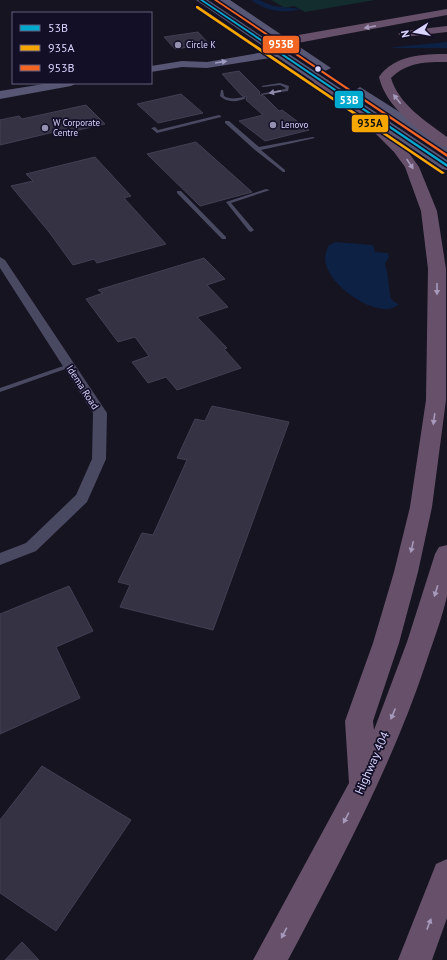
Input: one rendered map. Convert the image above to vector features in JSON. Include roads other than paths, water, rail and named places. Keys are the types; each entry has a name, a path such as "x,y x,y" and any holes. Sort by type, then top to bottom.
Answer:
{"highway":[{"path":"287,41 361,29 447,12"},
{"path":"396,35 447,29"},
{"path":"299,50 374,38"},
{"path":"447,58 426,58 404,62 385,77 386,85 410,115 447,144"},
{"path":"319,81 381,131 399,149 412,167 429,211 437,269 436,400 421,507 406,572 386,643 359,721 364,784"},
{"name":"Highway 404","path":"270,960 364,784 399,700 426,625 447,554"},
{"path":"415,960 447,875"}],"main road":[{"path":"201,0 278,54 447,166"},
{"path":"223,0 447,148"},
{"path":"182,64 195,58 287,41"},
{"path":"152,69 182,64 207,65 299,50"},
{"path":"0,95 65,84"}],"street":[{"name":"Idema Road","path":"0,260 100,413 100,459 82,498 31,547 0,559"}],"lane":[{"path":"262,94 286,90 288,87 280,84 263,86"},
{"path":"222,91 222,96 226,99 244,98"},
{"path":"157,132 219,116"},
{"path":"227,122 283,171"},
{"path":"153,128 162,138"},
{"path":"257,149 313,138"},
{"path":"252,230 228,202 268,190"},
{"path":"179,192 224,238"},
{"path":"0,390 69,366"}],"water":[{"path":"251,0 259,0 273,6 301,9 281,11 268,9"},
{"path":"447,42 447,48 391,48 395,47"},
{"path":"335,242 373,245 375,252 388,253 389,257 385,264 391,299 399,305 388,309 369,305 358,300 339,285 327,267 325,258 328,246"}],"place":[{"name":"Circle K","path":"178,45"},
{"name":"Lenovo","path":"273,125"},
{"name":"W Corporate Centre","path":"45,128"}]}
